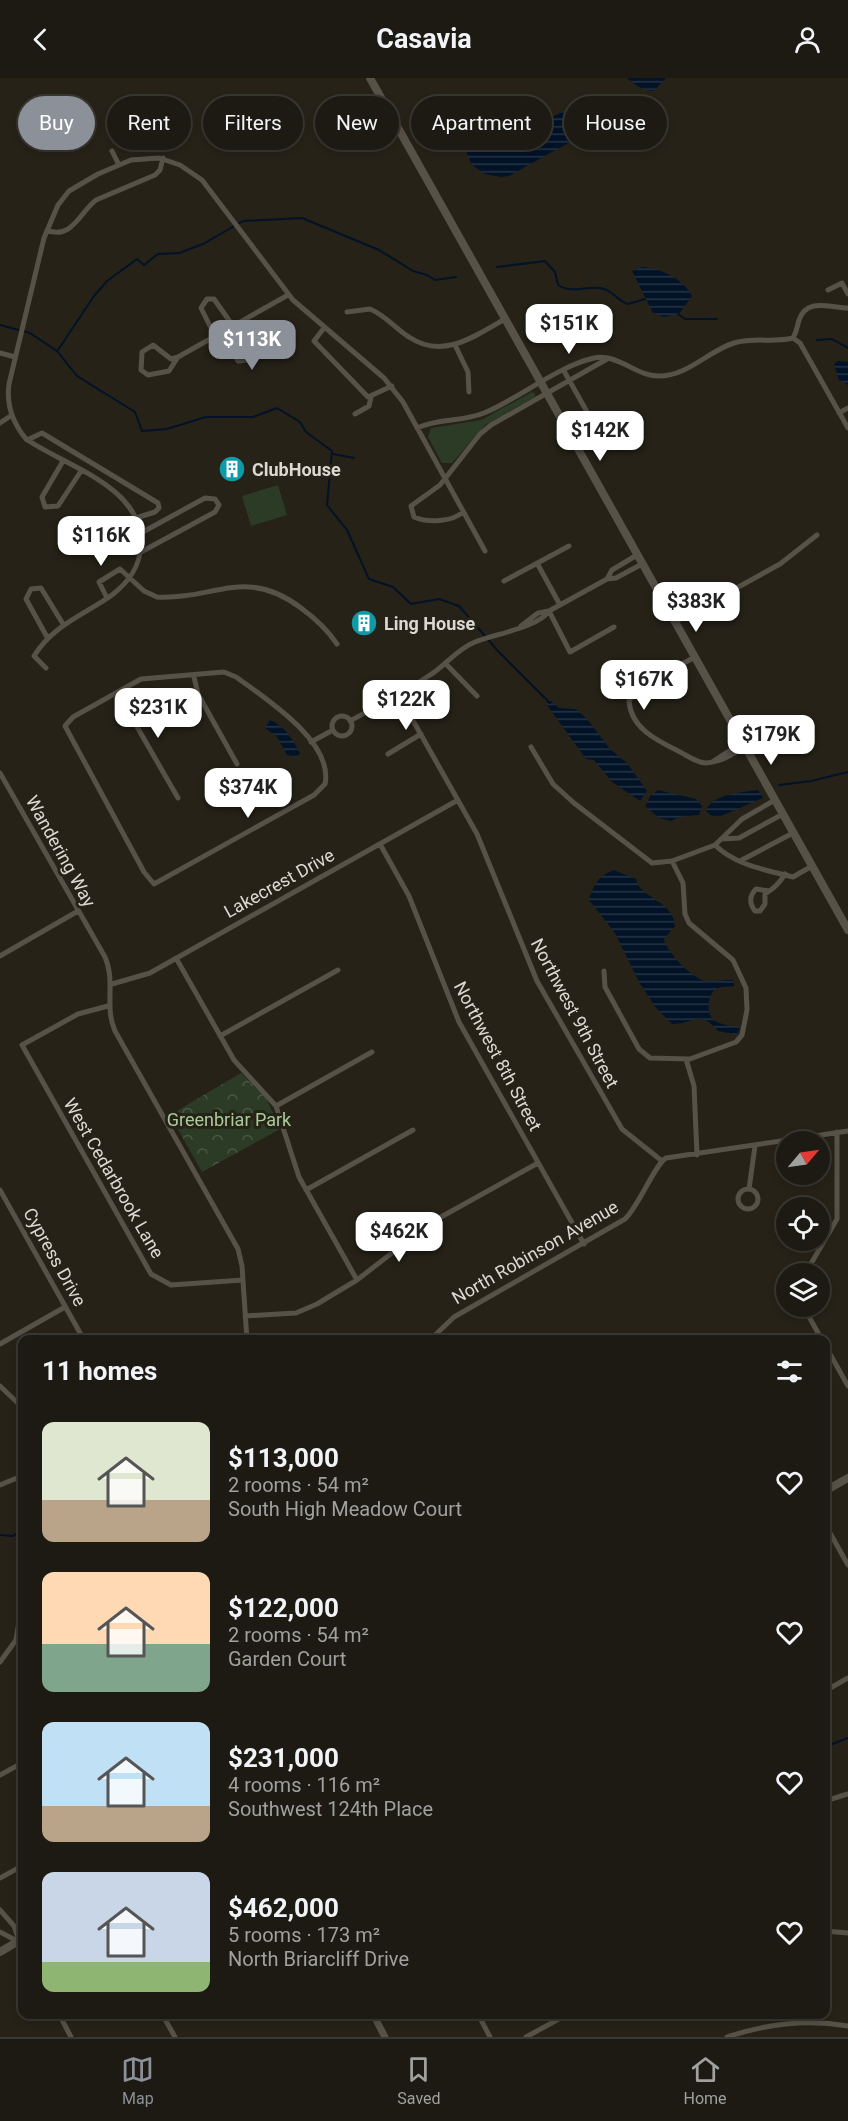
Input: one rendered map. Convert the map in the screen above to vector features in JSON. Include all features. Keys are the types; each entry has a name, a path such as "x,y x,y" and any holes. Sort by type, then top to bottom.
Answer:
{"main road":[{"path":"370,78 848,930"},
{"path":"830,1488 848,1478"},
{"path":"0,1952 18,1944"}],"street":[{"path":"112,151 118,165"},
{"path":"47,230 55,233 66,230 78,222 96,200 155,175 160,170 163,158"},
{"path":"46,668 34,656 47,637 63,624 107,598 130,579 141,552 141,533 136,518 123,499 81,471 27,440 12,416 8,393 19,338 47,230 58,205 69,191 131,160 163,158 180,165 202,180 288,295 392,386 485,551"},
{"path":"828,290 842,283 848,294"},
{"path":"178,357 169,371 148,375 141,370 142,352 153,345 171,359 178,357 288,295"},
{"path":"207,299 214,299 220,303 236,324 251,348 252,354 248,360 237,361 218,334 201,308 207,299"},
{"path":"793,338 800,317 811,307 822,304 848,308"},
{"path":"347,312 370,309 410,338 430,345 455,345 505,319"},
{"path":"324,328 314,341 331,357 343,374 371,397"},
{"path":"417,428 426,424 482,414 540,382 594,358 621,361 656,377 666,376 676,374 730,344 744,340 780,341 793,338 800,343 848,428"},
{"path":"455,345 468,372 469,392"},
{"path":"0,353 15,357"},
{"path":"463,512 449,519 423,520 412,514 412,503 445,480 487,428 608,359"},
{"path":"564,371 594,426"},
{"path":"355,414 369,406 371,397 392,386"},
{"path":"839,413 848,408"},
{"path":"0,423 12,416"},
{"path":"27,440 42,433 158,503 159,508 155,512 136,518"},
{"path":"63,461 42,496 45,507 58,506 81,471"},
{"path":"141,533 205,498 213,498 219,505 215,512 141,552"},
{"path":"675,622 780,564 817,535"},
{"path":"504,581 569,546"},
{"path":"607,579 612,570 637,555"},
{"path":"537,563 560,605"},
{"path":"350,720 431,675 472,643 521,626 530,627 543,620 549,611 607,579 616,578 642,564"},
{"path":"107,598 99,582 120,569 144,591 157,597 244,586 272,590 292,601 325,626 337,644"},
{"path":"47,637 26,599 31,589 41,588 63,624"},
{"path":"549,611 570,652 614,627"},
{"path":"694,657 638,688 629,701 629,706 642,729 652,738 700,762 712,762 744,745"},
{"path":"445,663 477,696"},
{"path":"224,672 236,677 293,718 311,742 326,774 325,784 319,792 154,884 144,872 65,726 73,717 117,692 150,677 194,676 224,672"},
{"path":"194,676 198,694 237,764"},
{"path":"117,692 178,798"},
{"name":"Northwest 9th Street","path":"398,694 487,856 537,981 622,1129 662,1161"},
{"path":"311,742 333,730 336,718 343,716 350,720"},
{"path":"333,730 341,735 348,734 351,729 350,720"},
{"path":"388,754 421,734"},
{"path":"531,747 554,784 574,803 652,862 672,861 715,845 742,819 775,800"},
{"name":"Wandering Way","path":"0,773 97,944 108,966 112,984"},
{"name":"Lakecrest Drive","path":"112,984 143,976 458,800"},
{"path":"722,839 739,838 783,814"},
{"path":"740,861 793,832"},
{"name":"Northwest 8th Street","path":"380,844 409,896 459,1022 584,1244"},
{"path":"715,845 723,853 740,861 793,876 812,866"},
{"path":"604,971 605,987 644,1054 657,1059 687,1059 736,1042 742,1035 748,998 733,960 689,923 685,914 683,883 672,861"},
{"path":"769,891 756,889 752,893 750,900 754,911 760,911 765,904 765,894 779,884 785,874"},
{"path":"0,956 78,911"},
{"path":"176,958 234,1060 276,1106 286,1131 292,1161 357,1281"},
{"path":"219,1036 338,970"},
{"path":"112,984 108,1006 115,1031 237,1250 243,1280 247,1335"},
{"name":"West Cedarbrook Lane","path":"108,1006 78,1014 22,1045 151,1274 171,1285 243,1280"},
{"path":"276,1106 372,1052"},
{"path":"687,1059 694,1086 697,1155"},
{"path":"306,1190 413,1130"},
{"path":"662,1161 848,1131"},
{"path":"811,1263 837,1219 837,1132"},
{"path":"749,1189 755,1146"},
{"name":"North Robinson Avenue","path":"435,1335 453,1317 584,1244 629,1215 662,1161"},
{"path":"245,1316 300,1312 357,1281 432,1222 538,1163"},
{"name":"Cypress Drive","path":"0,1190 81,1335"},
{"path":"0,1344 65,1306"},
{"path":"809,1317 819,1335"},
{"path":"830,1354 848,1386"},
{"path":"0,1386 18,1403"},
{"path":"0,1485 18,1478"},
{"path":"830,1533 848,1566"},
{"path":"0,1662 16,1640 18,1628"},
{"path":"830,1688 848,1678"},
{"path":"0,1775 18,1764"},
{"path":"830,1799 848,1794"},
{"path":"0,1878 18,1868"},
{"path":"0,1910 14,1926 18,1936"},
{"path":"830,1931 848,1933"},
{"path":"0,1932 18,1941"},
{"path":"62,2019 71,2037"},
{"path":"165,2019 175,2037"},
{"path":"376,2019 385,2037"},
{"path":"481,2019 490,2037"},
{"path":"526,2037 559,2019"},
{"path":"727,2037 751,2029 798,2023 848,2026"},
{"path":"538,2030 542,2037"}],"green space":[{"path":"532,392 535,393 535,397 485,425 452,463 442,463 428,437 431,428 481,420"},
{"path":"278,485 287,515 251,526 242,496"},
{"name":"Greenbriar Park","path":"241,1073 266,1098 280,1129 202,1172 170,1115"}],"water":[{"path":"627,78 666,78 654,91 650,91"},
{"path":"564,111 564,145 509,176 485,174 472,165 466,150 552,150 552,117"},
{"path":"642,267 671,276 688,290 692,296 679,314 664,317 653,313 632,271"},
{"path":"838,361 848,362 848,385 839,380 834,364"},
{"path":"551,701 559,708 576,709 587,719 610,749 627,763 647,791 640,801 612,782 594,760 586,759 549,708 547,702"},
{"path":"270,720 280,726 291,738 300,753 297,757 287,755 277,737 265,728"},
{"path":"658,790 696,799 702,806 699,815 680,817 671,821 659,818 645,806 651,795"},
{"path":"758,790 763,798 721,816 712,816 706,811 709,805 721,797"},
{"path":"614,870 636,879 643,891 668,910 675,926 664,939 669,950 688,970 706,981 734,980 734,986 722,987 712,993 709,1006 710,1015 715,1021 740,1027 737,1035 718,1031 712,1024 701,1019 672,1024 656,1008 639,982 615,933 589,900 597,881"}],"waterway":[{"path":"58,350 94,296 107,281 137,259 144,265 158,254 179,253 203,244 243,221 302,218 379,250 413,271 435,280 456,277"},
{"path":"497,267 545,261 555,272 558,285 564,288 604,289 628,304 645,299"},
{"path":"678,314 685,319 717,319"},
{"path":"0,325 30,333 57,351 77,376 135,412 142,431 167,429 206,417 253,417 277,408 300,422 306,432 332,451 327,505 347,530 369,579 393,587 411,604 439,599 459,606 497,650 550,703"},
{"path":"817,340 832,339 848,348"},
{"path":"333,454 354,458"},
{"path":"779,785 811,781 848,772"},
{"path":"0,1535 13,1536 18,1533"},
{"path":"830,1745 848,1738"}],"place":[{"name":"ClubHouse","path":"232,469"},
{"name":"Ling House","path":"364,623"}]}
